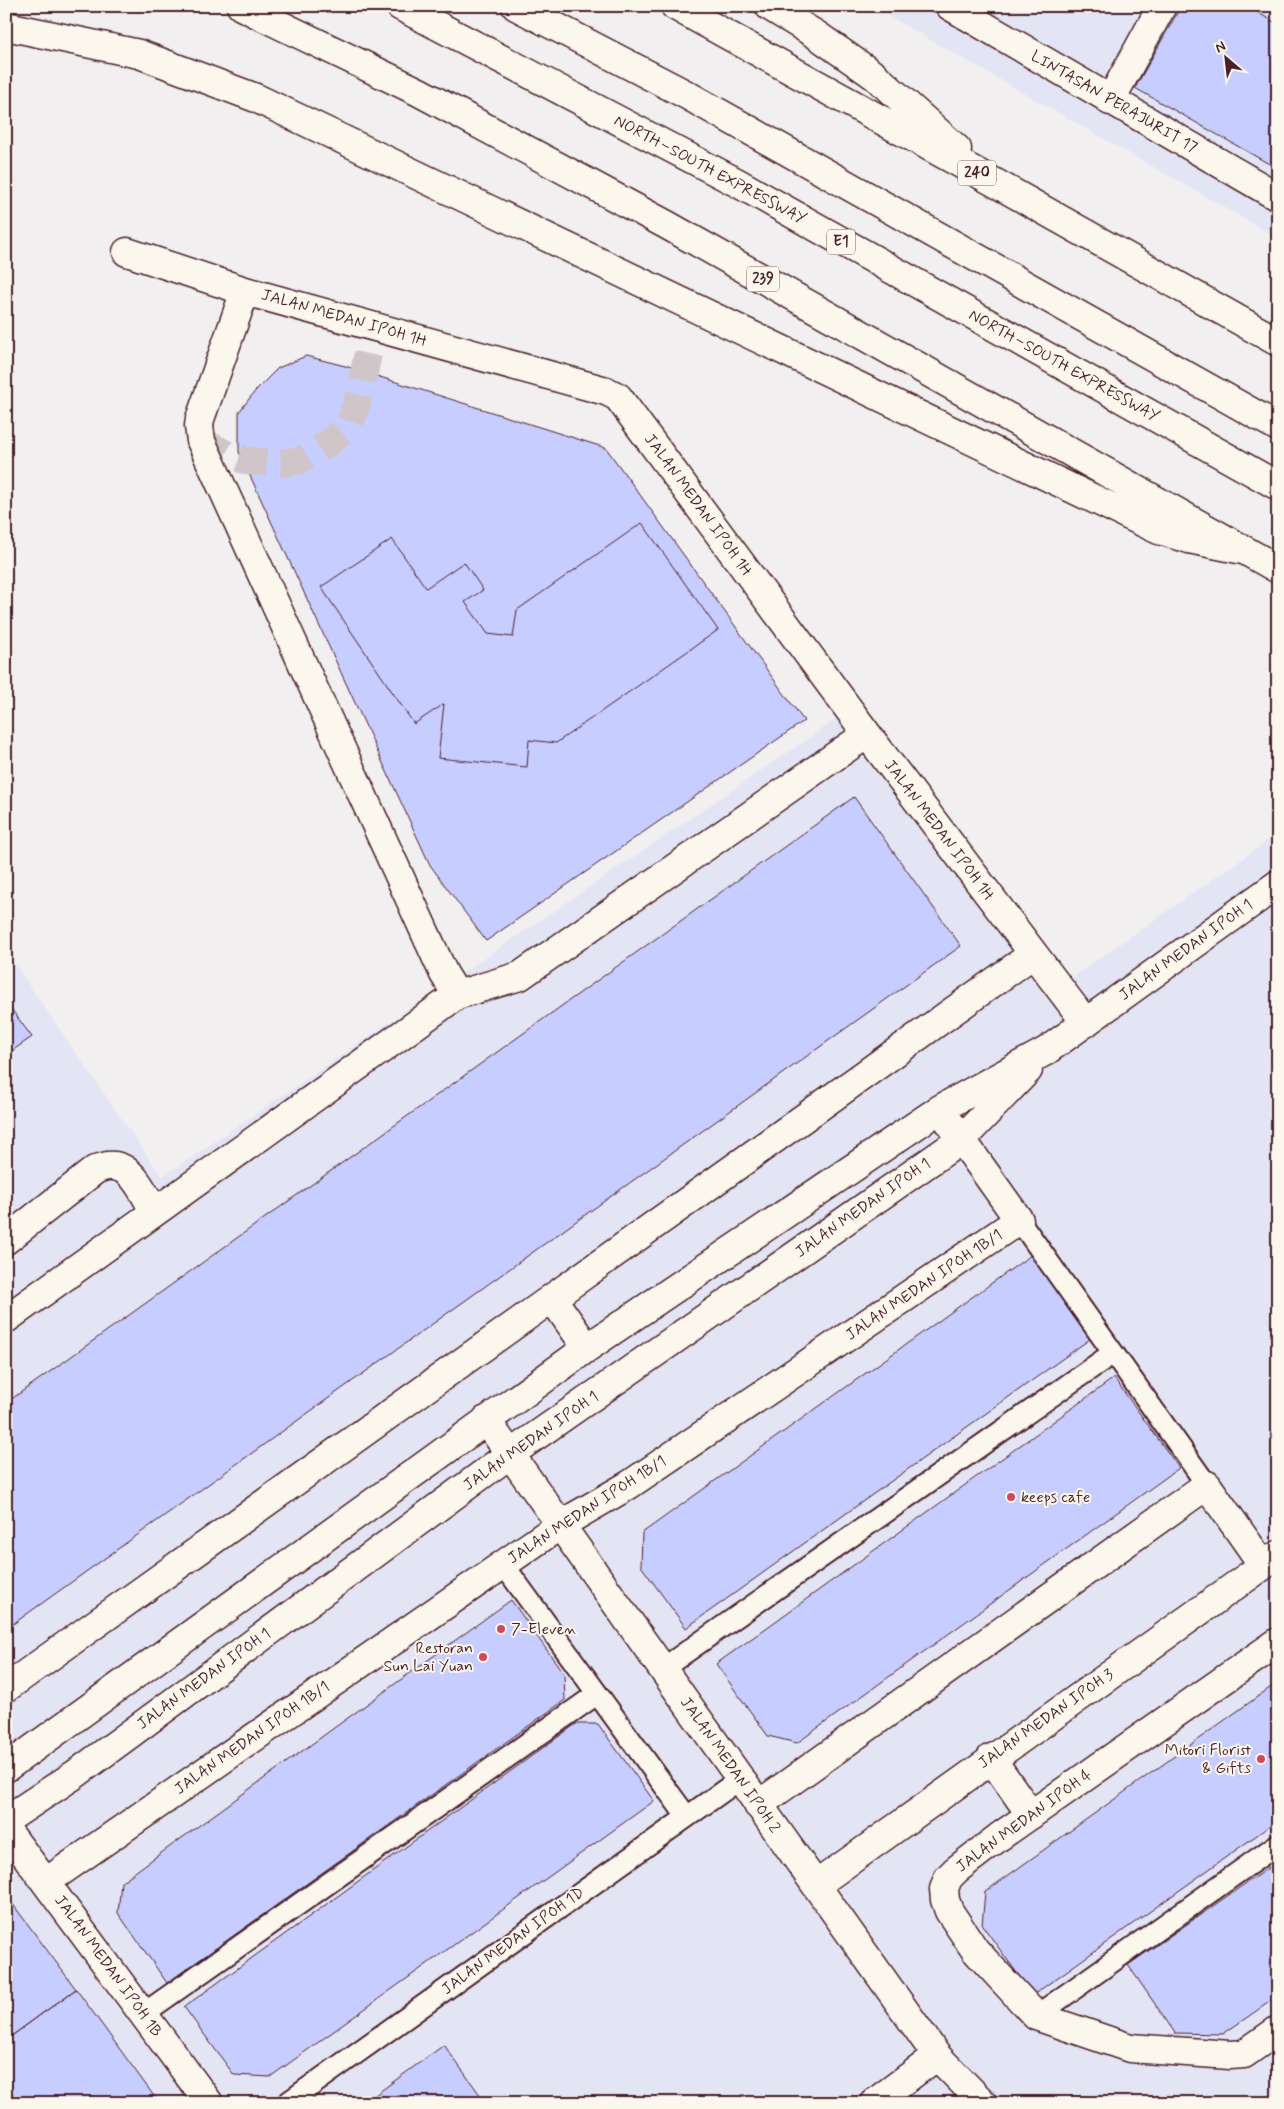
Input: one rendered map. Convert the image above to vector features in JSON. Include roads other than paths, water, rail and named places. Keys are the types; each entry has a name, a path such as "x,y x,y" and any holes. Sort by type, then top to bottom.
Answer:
{"main road":[{"name":"239","path":"240,6 420,92 668,226 1278,569"},
{"name":"NORTH–SOUTH EXPRESSWAY","path":"400,6 736,182 1278,486"},
{"path":"516,6 687,95 1278,428"},
{"name":"240","path":"676,6 1278,342"},
{"path":"770,6 818,36 875,76 992,181"},
{"name":"LINTASAN PERAJURIT 17","path":"950,6 1110,101 1278,197"},
{"path":"1110,101 1162,6"},
{"path":"6,26 139,54 256,98 1159,530 1189,539 1243,550"},
{"name":"JALAN MEDAN IPOH 1H","path":"127,252 245,291 612,394 622,402 867,734 1086,1023"},
{"path":"245,291 200,419 201,441 444,974 457,995"},
{"path":"6,1319 457,995 520,976 867,734"},
{"name":"JALAN MEDAN IPOH 1","path":"6,1768 587,1348 940,1109 1046,1051 1278,884"},
{"path":"6,1688 1033,954"},
{"name":"JALAN MEDAN IPOH 1","path":"6,1820 77,1773 510,1454 961,1140 1046,1051"},
{"name":"JALAN MEDAN IPOH 1B/1","path":"46,1882 560,1525 630,1485 1019,1220 940,1109"},
{"path":"6,1240 104,1165 114,1164 124,1168 131,1174 156,1212"},
{"path":"552,1298 587,1348"},
{"name":"JALAN MEDAN IPOH 2","path":"486,1420 937,2056 983,2103"},
{"path":"758,1805 1207,1485 1270,1560"},
{"name":"JALAN MEDAN IPOH 3","path":"816,1885 990,1758 1270,1560"},
{"name":"JALAN MEDAN IPOH 4","path":"1278,1642 1031,1815 956,1870 948,1878 944,1889 949,1911 975,1950 1036,2016 1130,2048 1230,2056 1244,2054 1278,2030"},
{"path":"990,1758 1031,1815"},
{"path":"6,1809 26,1796 77,1773"},
{"name":"JALAN MEDAN IPOH 1B","path":"6,1830 209,2103"},
{"path":"874,2103 937,2056"}],"lane":[{"path":"1019,1220 1207,1485"},
{"path":"662,1669 1113,1352"},
{"path":"503,1564 687,1817"},
{"path":"143,2014 597,1694"},
{"name":"JALAN MEDAN IPOH 1D","path":"287,2103 740,1779"},
{"path":"1036,2016 1278,1844"}],"tunnel":[{"path":"201,441 228,455 248,461 281,463 299,461 330,442 351,422 374,326"}],"place":[{"name":"keeps cafe","path":"1011,1497"},
{"name":"7-Eleven","path":"501,1629"},
{"name":"Restoran Sun Lai Yuan","path":"483,1657"},
{"name":"Mitori Florist & Gifts","path":"1261,1759"}]}
